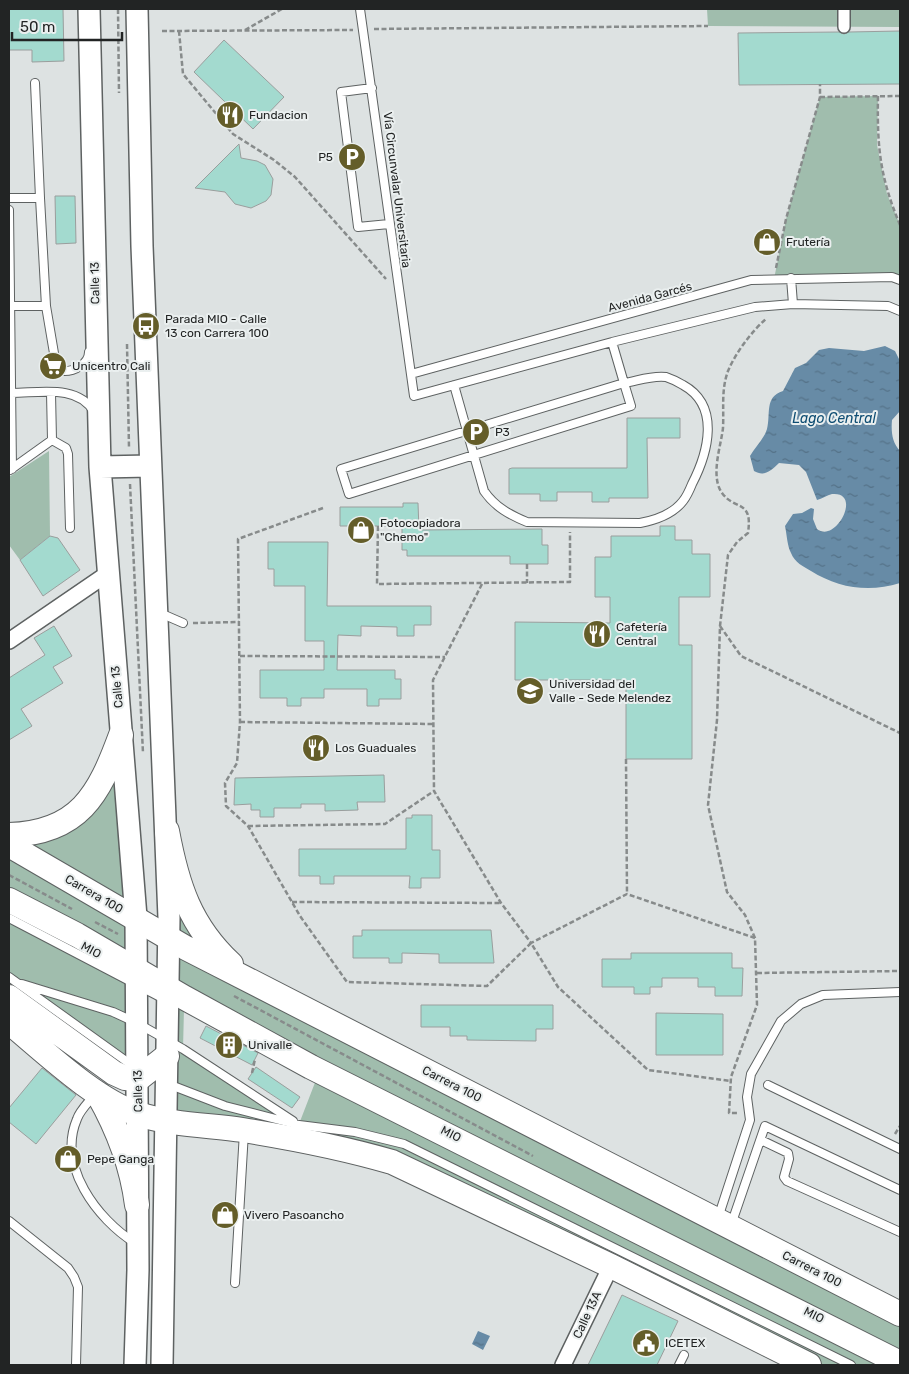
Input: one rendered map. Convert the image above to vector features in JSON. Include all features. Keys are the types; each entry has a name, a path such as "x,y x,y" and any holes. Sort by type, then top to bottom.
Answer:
{"main road":[{"name":"Calle 13","path":"89,9 90,317 99,423 107,574 136,918 137,1023 150,1077 166,1120 162,1365"},
{"path":"12,990 114,1073 125,1078 150,1077 172,1048 167,831 142,246 137,9"},
{"path":"100,467 150,466"},
{"path":"9,835 31,834 55,828 75,816 95,795 108,770 121,735"},
{"path":"167,831 181,893 195,922 216,950 229,962 242,973 272,992"},
{"name":"Carrera 100","path":"9,845 168,937 272,992 900,1314"},
{"path":"9,900 171,998 900,1363"},
{"path":"9,1022 97,1092 115,1104 138,1114 166,1120 244,1130 355,1151 392,1162 611,1266 809,1365"},
{"name":"Calle 13","path":"135,1365 138,1245 138,1114 150,1077"},
{"path":"97,1092 123,1145 133,1181 137,1205"}],"street":[{"path":"844,9 844,27"},
{"path":"9,641 107,574"},
{"name":"Calle 13A","path":"563,1365 611,1266"}],"lane":[{"name":"Vía Circunvalar Universitaria","path":"360,9 398,293 414,396 454,386"},
{"path":"35,84 46,306 56,364 62,371 78,368 89,357 90,317"},
{"path":"372,88 341,92 358,227 389,224"},
{"path":"9,198 40,198"},
{"path":"9,210 12,392 11,470"},
{"path":"791,278 793,304"},
{"name":"Avenida Garcés","path":"411,374 751,280 791,278 892,278 900,280"},
{"path":"612,342 624,383 631,406 474,456 349,494 341,469 466,432 624,383 666,377 690,389 704,405 709,425 703,460 684,500 668,514 640,523 528,522 510,516 491,500 484,491 474,456 466,432 454,386 612,342 755,307 793,304 888,306 900,311"},
{"path":"11,306 46,306"},
{"path":"12,392 69,393 81,397 90,406 99,423"},
{"path":"50,393 52,440"},
{"path":"11,470 52,440"},
{"path":"52,440 66,448 68,454 70,528"},
{"path":"158,612 184,623"},
{"name":"MIO","path":"9,918 137,978"},
{"path":"9,977 12,990 113,1012 137,1023 172,1048 299,1125"},
{"path":"724,1224 749,1116 748,1084 753,1066 774,1032 790,1012 801,1004 823,995 900,992"},
{"name":"MIO","path":"220,1027 316,1079 886,1365"},
{"path":"150,1077 226,1106 299,1125 355,1132 404,1144 851,1365"},
{"path":"768,1085 900,1149"},
{"path":"97,1092 77,1119 72,1144 75,1170 91,1202 122,1234 138,1245"},
{"path":"724,1224 761,1140 765,1126 900,1190"},
{"path":"234,1283 244,1130"},
{"path":"761,1140 788,1153 789,1159 784,1177 788,1181 900,1232"},
{"path":"9,1221 68,1268 74,1277 78,1287 76,1365"},
{"path":"679,1365 684,1355"}],"path":[{"path":"244,30 282,9"},
{"path":"162,32 708,26"},
{"path":"179,31 183,74 232,134 274,160 295,177 398,293"},
{"path":"774,279 786,219 820,97 820,84"},
{"path":"878,96 877,145 887,194 900,226"},
{"path":"820,97 900,96"},
{"path":"749,1116 729,1113 731,1081 757,1005 755,938 745,914 727,892 708,805 717,720 720,626 728,555 737,542 748,533 750,519 744,508 722,493 717,469 723,427 723,392 729,370 751,334 777,305"},
{"path":"324,508 238,539 240,722 238,763 225,783 226,806 248,826 292,902 347,982 487,986 531,944 627,894 755,938"},
{"path":"378,526 377,584 482,584 570,582 570,523"},
{"path":"527,564 528,583"},
{"path":"482,584 433,680 434,791 501,903 531,944 558,987 648,1070 731,1081"},
{"path":"184,623 239,622"},
{"path":"720,626 741,656 900,732"},
{"path":"240,656 445,657"},
{"path":"240,722 434,724"},
{"path":"626,759 627,894"},
{"path":"248,826 385,824 434,791"},
{"path":"292,902 501,903"},
{"path":"756,973 900,971"},
{"path":"230,994 538,1158"},
{"path":"252,1073 254,1059"}],"green space":[{"path":"707,9 900,9 900,27 708,26"},
{"path":"878,96 877,145 887,194 900,225 900,280 774,279 786,219 820,97"},
{"path":"49,451 50,536 20,560 9,545 9,477"},
{"path":"121,735 137,1069 9,977 9,835 75,816"},
{"path":"167,831 216,950 900,1314 900,1365 809,1365 392,1162 166,1120","holes":["184,1009 316,1080 299,1124 183,1049"]}],"water":[{"name":"Lago Central","path":"885,346 895,351 900,361 900,411 892,420 892,429 894,440 900,451 900,583 877,588 854,587 821,577 797,562 790,550 785,526 793,514 802,513 811,508 814,509 813,519 817,529 824,532 832,529 843,516 846,508 845,500 841,495 832,494 817,500 806,472 799,465 779,463 770,471 758,473 754,471 750,456 766,433 769,407 773,397 783,391 795,368 806,363 819,350 829,348 864,351"},
{"path":"478,1331 490,1336 483,1350 472,1344"}],"building":[{"path":"9,9 63,9 64,61 32,62 32,50 9,50"},
{"path":"900,31 900,84 739,85 738,33 839,32 844,34 849,32"},
{"path":"224,40 284,97 253,129 194,72"},
{"path":"239,144 241,158 257,161 265,165 273,179 271,195 266,201 251,208 235,204 225,192 195,188"},
{"path":"55,196 75,196 76,243 56,244"},
{"path":"627,418 680,418 680,438 647,438 648,498 609,498 609,502 592,502 592,492 557,492 557,501 540,501 540,494 509,494 509,469 512,468 627,468"},
{"path":"403,503 418,503 419,530 542,529 542,545 548,545 548,564 510,564 510,556 407,556 407,550 402,550 402,526 340,526 340,507 403,507"},
{"name":"Cafetería Central","path":"660,526 675,526 675,540 692,540 692,554 710,554 710,597 679,597 679,645 692,645 692,759 626,759 626,680 515,680 515,622 610,623 610,597 595,597 595,557 611,557 611,536 660,536"},
{"path":"50,536 58,538 80,570 43,596 20,560"},
{"path":"268,542 328,542 327,606 431,606 431,625 414,625 414,636 397,636 397,627 361,626 361,636 338,635 337,670 395,670 395,679 401,679 401,699 379,699 379,706 367,706 367,689 324,689 324,698 301,698 301,706 287,706 287,698 260,698 260,670 324,670 324,641 305,641 305,586 274,586 274,569 268,569"},
{"path":"54,626 72,656 53,667 63,683 21,709 32,726 9,740 9,678 45,655 34,638"},
{"path":"384,775 385,802 357,802 358,810 325,811 325,804 301,804 301,808 274,808 274,817 260,817 260,810 251,810 251,804 234,805 235,778"},
{"path":"412,815 432,815 432,850 440,850 440,878 421,878 421,888 409,888 410,876 334,876 334,884 320,884 320,876 299,876 299,849 406,849 406,818 412,818"},
{"path":"362,930 491,930 494,963 439,963 439,954 402,953 402,963 389,963 389,958 353,958 353,936 362,936"},
{"path":"631,953 732,953 732,968 743,968 742,996 715,996 715,987 698,987 698,978 662,978 662,987 650,987 650,994 634,994 634,987 602,987 602,959 631,959"},
{"path":"421,1005 553,1005 553,1029 536,1029 536,1041 467,1040 467,1036 450,1036 450,1027 421,1027"},
{"path":"656,1013 723,1014 723,1055 656,1055"},
{"name":"Univalle","path":"206,1026 258,1053 252,1065 200,1038"},
{"name":"Univalle","path":"256,1067 300,1097 292,1108 248,1079"},
{"path":"42,1068 76,1095 36,1144 9,1122 9,1108"},
{"path":"622,1295 678,1321 657,1365 588,1365"}],"place":[{"name":"Fundacion","path":"230,115"},
{"name":"P5","path":"352,157"},
{"name":"Frutería","path":"767,242"},
{"name":"Parada MIO - Calle 13 con Carrera 100","path":"146,326"},
{"name":"Unicentro Cali","path":"53,366"},
{"name":"P3","path":"476,432"},
{"name":"Fotocopiadora \"Chemo\"","path":"361,530"},
{"name":"Cafetería Central","path":"597,634"},
{"name":"Universidad del Valle - Sede Melendez","path":"530,691"},
{"name":"Los Guaduales","path":"316,748"},
{"name":"Univalle","path":"229,1045"},
{"name":"Pepe Ganga","path":"68,1159"},
{"name":"Vivero Pasoancho","path":"225,1215"},
{"name":"ICETEX","path":"646,1343"}]}
